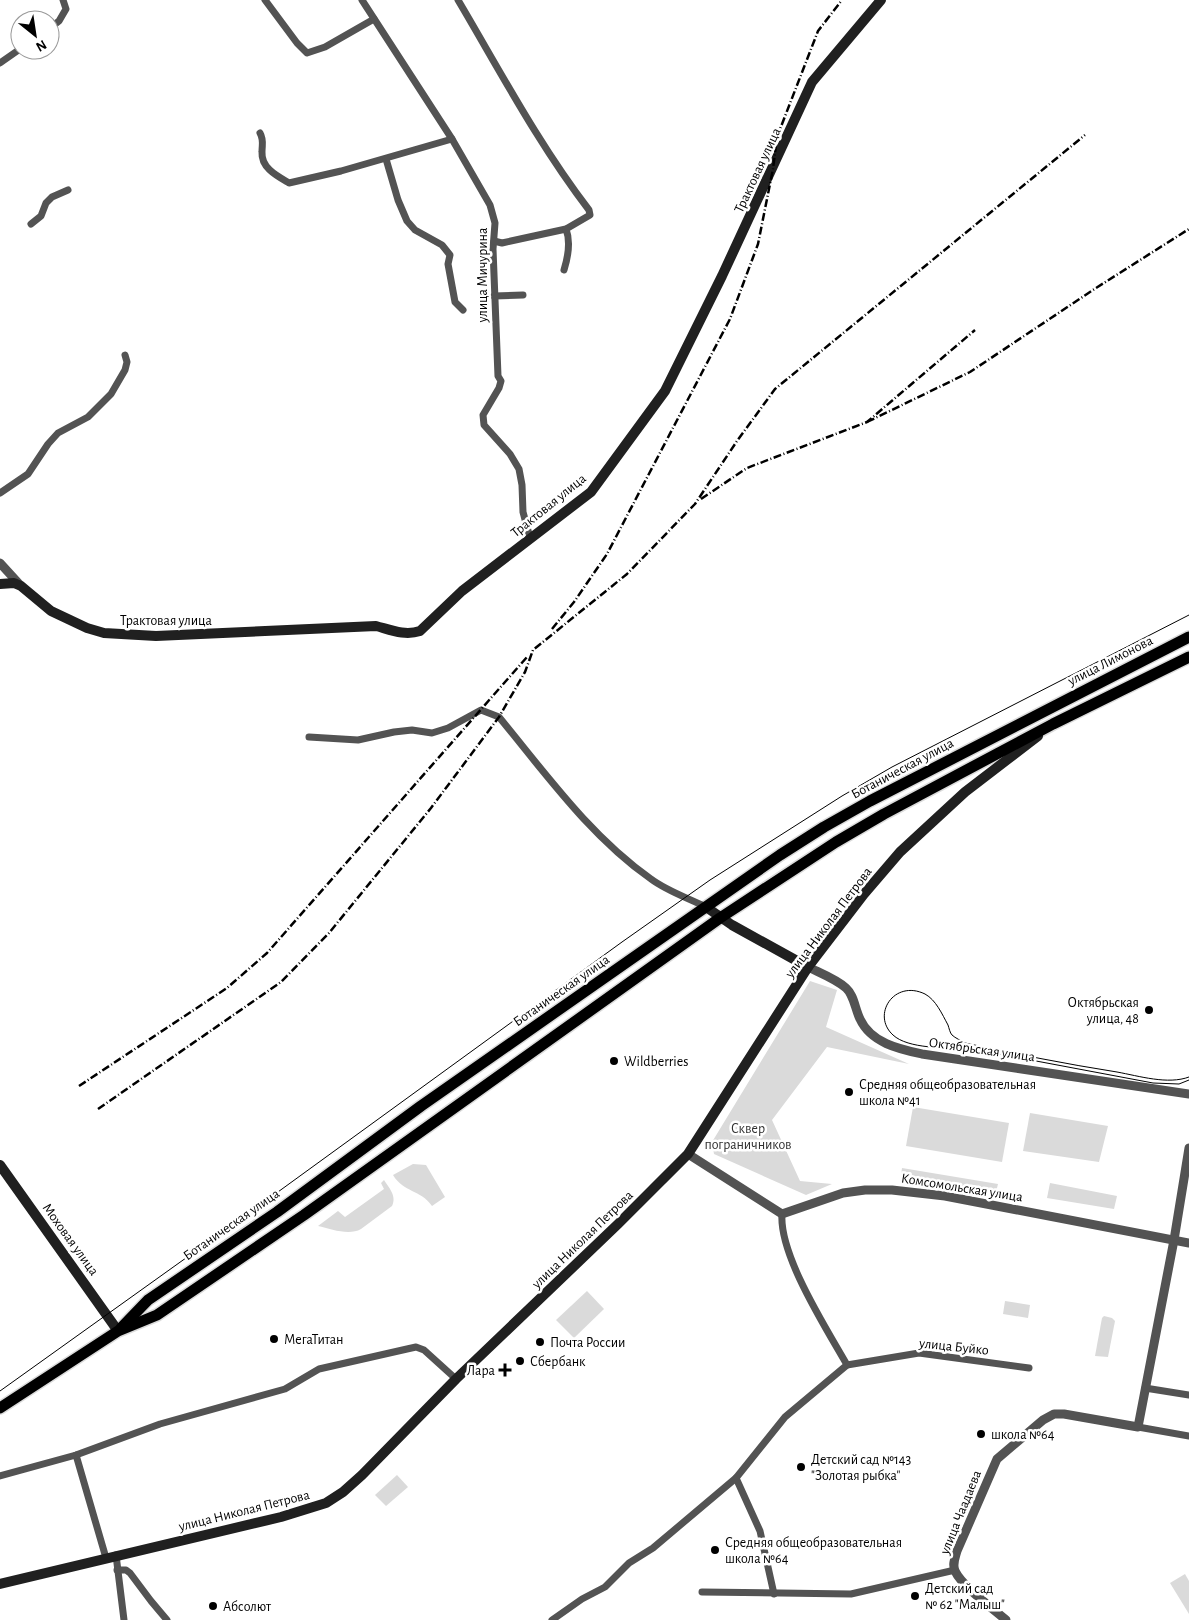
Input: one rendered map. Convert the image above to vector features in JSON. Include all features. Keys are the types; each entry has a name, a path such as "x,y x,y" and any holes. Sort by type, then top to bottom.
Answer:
{"main road":[{"name":"Трактовая улица","path":"21,586 51,611 87,628 104,633 156,636 376,626 403,633 420,631 462,592 591,492 668,388 812,82 881,0"},
{"path":"0,584 14,583 21,586"},
{"name":"улица Лимонова","path":"1045,710 1189,637"},
{"path":"1053,724 1189,657"},
{"name":"Ботаническая улица","path":"118,1331 148,1300 276,1212 421,1106 824,827 1045,710"},
{"name":"Ботаническая улица","path":"0,1408 118,1331 157,1315 304,1215 720,918 836,842 884,814 1053,724"},
{"name":"улица Николая Петрова","path":"0,1584 116,1555 281,1518 326,1503 343,1492 456,1379 618,1224 688,1154 808,967 864,894 900,852 965,792 1053,724"},
{"path":"1016,725 1024,740"},
{"path":"706,907 720,918 808,967"},
{"name":"Моховая улица","path":"0,1165 118,1331"}],"street":[{"path":"60,19 66,9 63,0"},
{"path":"265,0 297,43 307,53 325,47 374,19"},
{"name":"улица Мичурина","path":"362,0 452,139 490,205 495,223 493,249 494,296 498,376 501,381 484,415 484,425 510,454 519,469 522,485 522,512 530,538"},
{"path":"458,0 524,113 570,185 589,210 590,215 566,229 502,243 494,241"},
{"path":"260,132 263,139 262,158 267,167 289,183 386,159 452,139"},
{"path":"386,159 398,200 407,221 415,230 442,245 450,255 448,264 454,302 463,310"},
{"path":"31,224 41,216 46,203 52,197 68,190"},
{"path":"564,270 568,257 569,237 566,229"},
{"path":"494,296 523,295"},
{"path":"0,493 28,474 48,444 58,433 88,417 111,394 125,370 127,362 125,355"},
{"path":"0,563 21,586"},
{"path":"309,737 358,740 412,730 432,733 448,728 481,710 499,717 587,823 622,856 652,880 706,907"},
{"name":"Октябрьская улица","path":"808,967 847,989 861,1021 869,1032 880,1041 899,1049 1189,1094"},
{"path":"1189,1148 1174,1240 1138,1427 1189,1436"},
{"path":"552,1620 605,1587 629,1563 653,1548 736,1478 785,1417 847,1365 801,1282 783,1236 782,1214 688,1154"},
{"name":"Комсомольская улица","path":"782,1214 843,1193 865,1190 892,1190 945,1196 1189,1243"},
{"path":"0,1476 76,1455 160,1424 285,1389 319,1369 407,1349 416,1348 424,1350 456,1379"},
{"name":"улица Буйко","path":"847,1365 919,1353 1029,1368"},
{"path":"1145,1388 1189,1395"},
{"name":"улица Чаадаева","path":"702,1592 851,1594 955,1570 956,1552 997,1459 1043,1420 1054,1414 1064,1414 1138,1427"},
{"path":"76,1455 106,1558"},
{"path":"736,1478 760,1531 774,1594"},
{"path":"116,1555 124,1620"},
{"path":"117,1570 126,1570 130,1573 150,1601 167,1620"},
{"path":"955,1570 970,1588 1006,1620"}],"green space":[{"name":"Сквер пограничников","path":"810,981 837,990 826,1027 909,1064 827,1047 772,1120 800,1181 832,1184 806,1195 714,1154 712,1142"},
{"path":"913,1107 1009,1123 1002,1162 906,1146"},
{"path":"1030,1113 1108,1126 1099,1162 1023,1151"},
{"path":"413,1164 426,1165 445,1197 432,1206 422,1197 402,1185 393,1175"},
{"path":"902,1168 998,1184 996,1192 901,1176"},
{"path":"384,1180 393,1195 392,1206 361,1229 346,1232 318,1226 338,1211 345,1217 384,1189 381,1183"},
{"path":"1050,1183 1117,1196 1114,1209 1047,1198"},
{"path":"587,1291 604,1309 574,1338 556,1320"},
{"path":"1005,1301 1030,1305 1028,1318 1003,1314"},
{"path":"1104,1316 1115,1321 1108,1357 1095,1356 1102,1318"},
{"path":"397,1475 408,1487 386,1506 375,1495"},
{"path":"1185,1574 1189,1581 1189,1614 1170,1583"}],"tram line":[{"path":"0,1391 710,880 842,796 892,767 1189,615"},
{"path":"1189,1077 1172,1080 1153,1079 965,1043 951,1034 936,1004 925,994 914,991 904,991 895,995 885,1009 884,1018 887,1027 893,1035 908,1043 939,1048 967,1048 1153,1083 1179,1084 1189,1080"}],"railway":[{"path":"552,629 574,602 607,554 730,319 758,244 773,169 777,137 818,31 842,0"},
{"path":"98,1109 281,982 329,933 431,808 499,717 525,672 533,650 627,574 695,504 775,389 1085,135"},
{"path":"867,422 970,372 1189,229"},
{"path":"701,499 747,468 867,422 975,330"},
{"path":"79,1086 227,988 267,953 527,657"}],"place":[{"name":"Октябрьская улица, 48","path":"1149,1010"},
{"name":"Wildberries","path":"614,1061"},
{"name":"Средняя общеобразовательная школа №41","path":"849,1092"},
{"name":"МегаТитан","path":"274,1339"},
{"name":"Почта России","path":"540,1342"},
{"name":"Сбербанк","path":"520,1361"},
{"name":"Лара","path":"505,1370"},
{"name":"школа №64","path":"981,1434"},
{"name":"Детский сад №143 \"Золотая рыбка\"","path":"801,1467"},
{"name":"Средняя общеобразовательная школа №64","path":"715,1550"},
{"name":"Детский сад № 62 \"Малыш\"","path":"915,1596"},
{"name":"Абсолют","path":"213,1606"}]}
